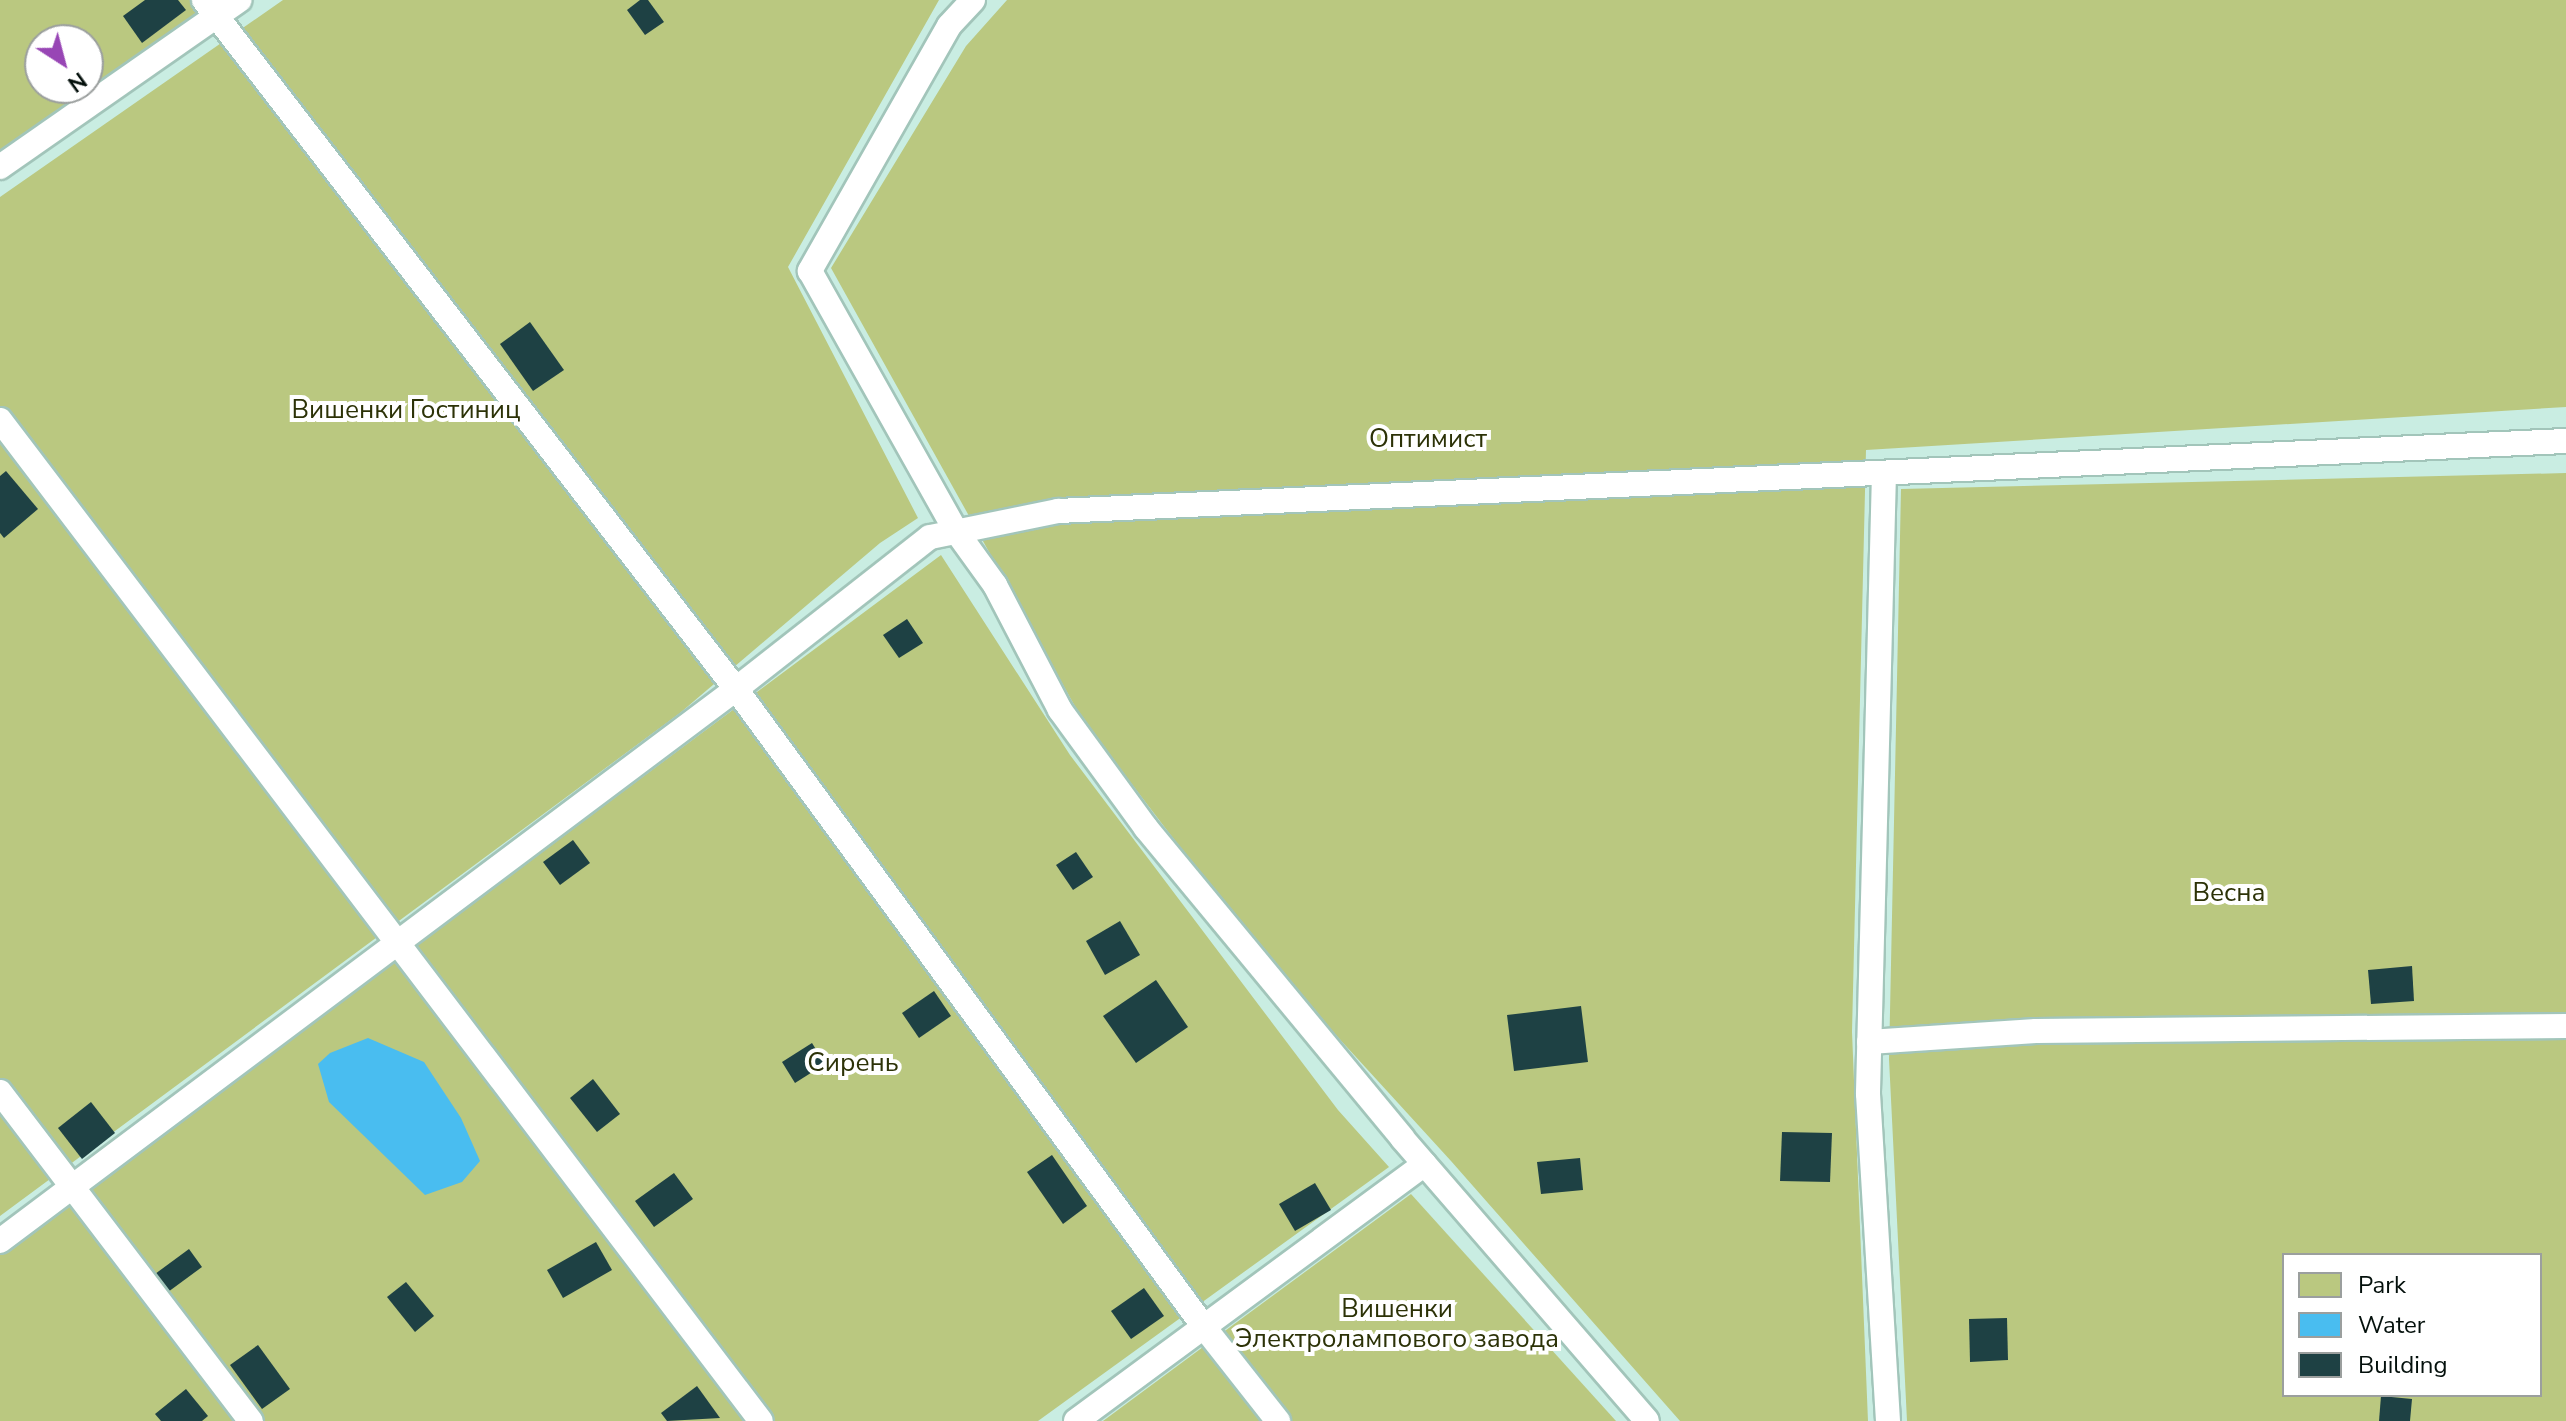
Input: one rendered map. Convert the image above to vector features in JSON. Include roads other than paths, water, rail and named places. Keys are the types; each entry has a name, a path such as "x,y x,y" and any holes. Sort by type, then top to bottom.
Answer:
{"lane":[{"path":"0,167 210,8 239,0"},
{"path":"973,0 949,26 810,271 956,531 995,585 1060,710 1146,828 1424,1164 1647,1421"},
{"path":"210,8 736,689 1204,1327 1278,1421"},
{"path":"0,420 761,1421"},
{"path":"0,1241 736,689 930,537 1058,511 2566,441"},
{"path":"1884,473 1868,1094 1888,1421"},
{"path":"1869,1042 2036,1031 2566,1026"},
{"path":"0,1092 251,1421"},
{"path":"1076,1421 1424,1164"}],"water":[{"path":"368,1038 424,1062 461,1118 480,1161 462,1182 425,1195 329,1102 318,1064 330,1053"}],"park label":[{"name":"Вишенки Гостиниц","path":"406,410"},
{"name":"Оптимист","path":"1428,439"},
{"name":"Весна","path":"2229,893"},
{"name":"Сирень","path":"853,1063"},
{"name":"Вишенки Электролампового завода","path":"1397,1324"}]}
